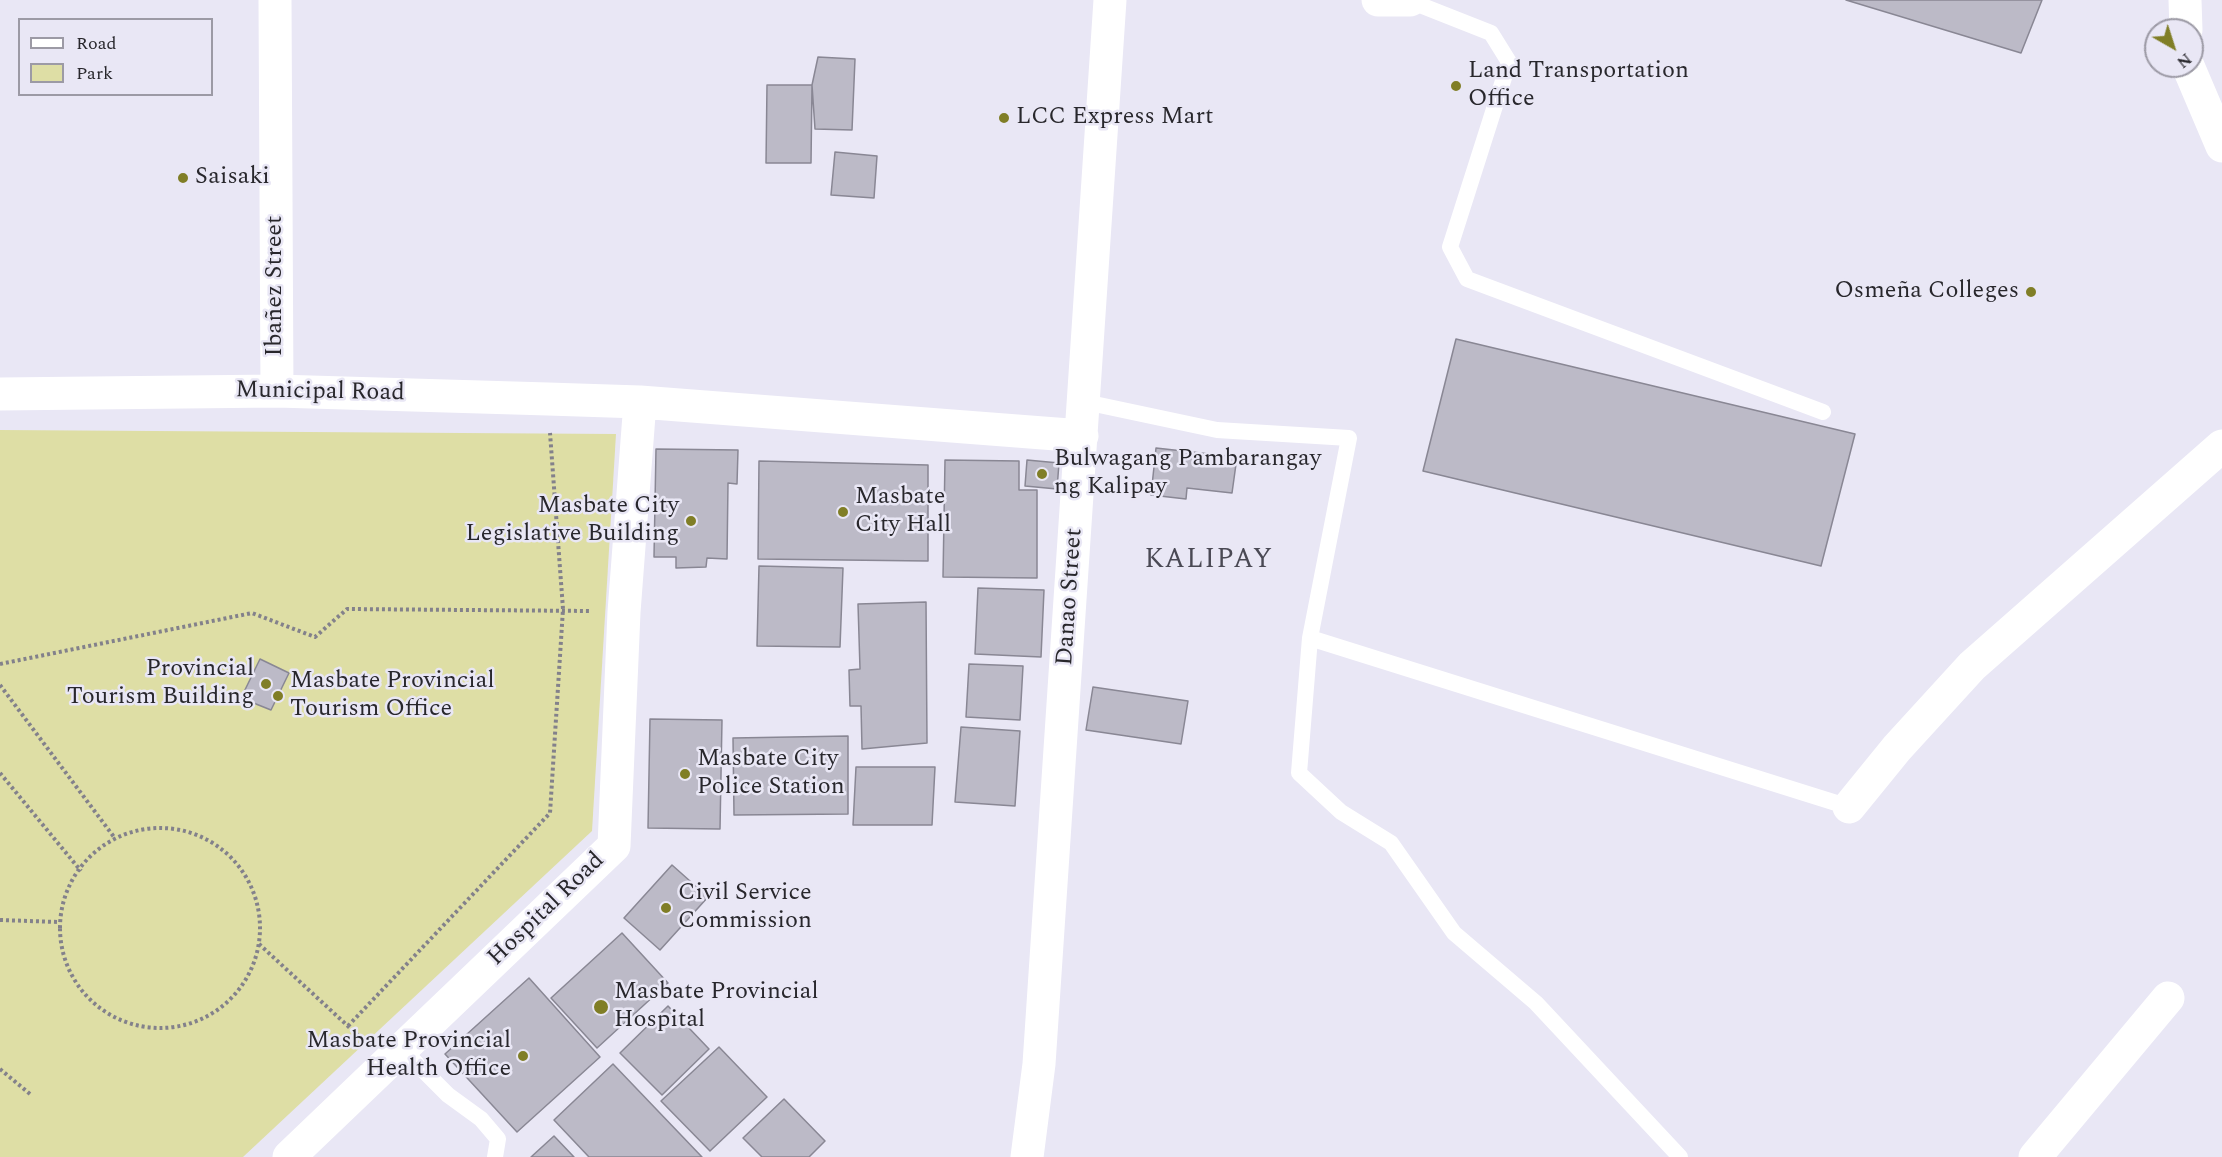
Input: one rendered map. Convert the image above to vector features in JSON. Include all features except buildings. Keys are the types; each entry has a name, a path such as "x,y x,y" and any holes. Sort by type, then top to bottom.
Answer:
{"street":[{"name":"Ibañez Street","path":"275,0 277,391"},
{"name":"Danao Street","path":"1027,1157 1040,1064 1110,0"},
{"path":"1378,0 1410,0"},
{"path":"2185,0 2186,18"},
{"path":"2193,78 2222,147"},
{"name":"Municipal Road","path":"0,394 277,391 640,402 1082,436"},
{"name":"Hospital Road","path":"289,1157 614,846 624,612 640,402"},
{"path":"1849,807 1897,748 1972,666 2222,446"},
{"path":"2035,1157 2168,998"}],"lane":[{"path":"1410,0 1491,33 1509,62 1450,247 1467,279 1823,412"},
{"path":"1084,402 1217,430 1349,438 1310,638 1299,773 1341,812 1391,843 1454,933 1536,1003 1680,1157"},
{"path":"1310,638 1849,807"},
{"path":"395,1056 481,1119 498,1139 495,1157"}],"path":[{"path":"348,1026 550,813 563,609 548,399"},
{"path":"0,664 252,613 315,637 347,609 563,609 624,612"},
{"path":"0,684 114,837"},
{"path":"0,773 81,871"},
{"path":"166,826 217,842 252,881 262,933 246,984 206,1019 154,1030 104,1014 68,974 58,922 75,872 81,871 114,837 166,826"},
{"path":"0,920 58,922"},
{"path":"259,944 348,1026 395,1056"},
{"path":"0,1069 30,1094"}],"green space":[{"path":"0,430 616,434 592,831 243,1157 0,1157"}],"place":[{"name":"Land Transportation Office","path":"1456,86"},
{"name":"LCC Express Mart","path":"1004,118"},
{"name":"Saisaki","path":"183,178"},
{"name":"Osmeña Colleges","path":"2031,292"},
{"name":"Bulwagang Pambarangay ng Kalipay","path":"1042,474"},
{"name":"Masbate City Hall","path":"843,512"},
{"name":"Masbate City Legislative Building","path":"691,521"},
{"name":"Provincial Tourism Building","path":"266,684"},
{"name":"Masbate Provincial Tourism Office","path":"278,696"},
{"name":"Masbate City Police Station","path":"685,774"},
{"name":"Civil Service Commission","path":"666,908"},
{"name":"Masbate Provincial Hospital","path":"601,1007"},
{"name":"Masbate Provincial Health Office","path":"523,1056"}],"district":[{"name":"KALIPAY","path":"1209,562"}]}
